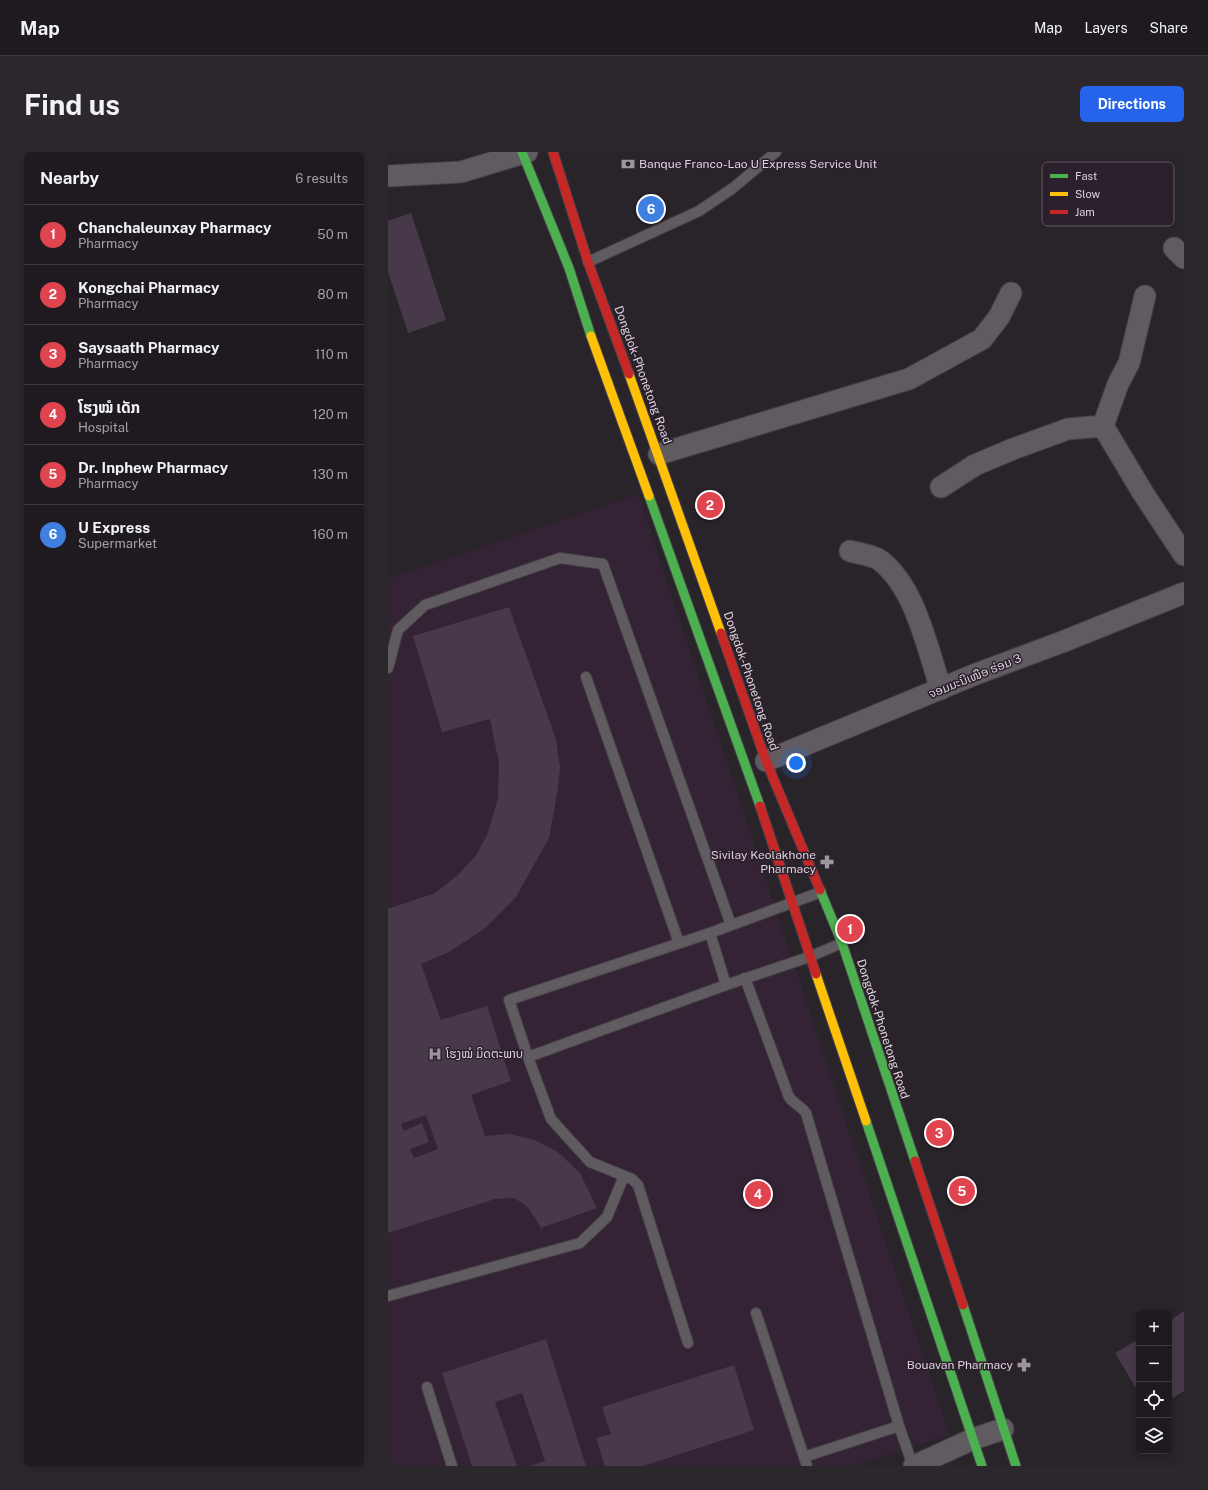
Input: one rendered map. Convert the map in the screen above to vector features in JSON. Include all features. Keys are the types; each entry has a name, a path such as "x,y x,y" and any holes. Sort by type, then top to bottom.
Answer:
{"main road":[{"path":"524,152 569,268 595,347 747,768 809,957 982,1466"},
{"name":"Dongdok-Phonetong Road","path":"553,152 588,262 659,454 766,761 842,943 1016,1466"}],"street":[{"path":"388,176 461,172 524,152"},
{"path":"659,454 909,379 982,339 999,318 1010,293"},
{"path":"1103,426 1118,384 1129,363 1145,296"},
{"path":"941,487 975,465 1013,449 1068,429 1103,426"},
{"path":"1103,426 1143,493 1184,555"},
{"path":"850,551 880,560 902,582 917,616 941,690"},
{"name":"ຈອມມະນີເໜືອ ຮ່ອມ 3","path":"766,761 941,690 976,674 1062,642 1184,593"},
{"path":"914,1466 973,1439 1003,1429"}],"lane":[{"path":"588,262 699,211 733,188 776,152"},
{"path":"388,668 398,630 424,605 560,558 603,564 731,925"},
{"path":"586,677 679,943"},
{"path":"688,1343 638,1185 632,1179 590,1162 551,1119 509,1000 710,933 821,892"},
{"path":"710,933 726,985"},
{"path":"528,1057 745,978 809,957 842,943"},
{"path":"745,978 789,1097 794,1103 801,1106 806,1113 899,1426 914,1466"},
{"path":"388,1296 580,1243 607,1217 624,1176"},
{"path":"756,1313 805,1461 899,1426"},
{"path":"427,1387 452,1466"}],"shaded area":[{"path":"638,494 950,1435 856,1466 388,1466 388,578"}],"building":[{"path":"411,213 446,320 408,333 388,272 388,221"},
{"path":"509,607 556,739 560,768 549,838 516,897 484,929 449,952 421,964 441,1020 487,1006 511,1081 471,1095 485,1136 509,1134 535,1140 559,1153 580,1173 597,1208 541,1228 530,1210 523,1203 513,1198 495,1199 388,1233 388,909 435,893 458,875 477,854 487,835 498,799 499,763 490,719 442,732 413,636","holes":["426,1115 438,1149 414,1158 410,1149 429,1142 422,1123 404,1131 401,1124"]},
{"path":"1184,1311 1184,1391 1172,1398 1172,1346 1172,1319"},
{"path":"546,1339 586,1466 530,1466 545,1461 522,1393 495,1402 517,1466 472,1466 442,1373"},
{"path":"1136,1341 1136,1388 1115,1353"},
{"path":"734,1365 754,1430 643,1466 605,1466 596,1438 611,1434 602,1407"}],"traffic: fast":[{"path":"522,152 569,268 591,336"},
{"path":"649,496 760,806"},
{"path":"820,890 842,943 915,1161"},
{"path":"866,1121 982,1466"},
{"path":"963,1305 1016,1466"}],"traffic: slow":[{"path":"591,336 649,496"},
{"path":"629,374 721,633"},
{"path":"816,974 866,1121"}],"traffic: jam":[{"path":"553,152 588,262 629,374"},
{"path":"721,633 766,761 820,890"},
{"path":"760,806 816,974"},
{"path":"915,1161 963,1305"}],"place":[{"name":"Banque Franco-Lao U Express Service Unit","path":"628,164"},
{"name":"U Express","path":"651,209"},
{"name":"Kongchai Pharmacy","path":"710,505"},
{"name":"Sivilay Keolakhone Pharmacy","path":"827,862"},
{"name":"Chanchaleunxay Pharmacy","path":"850,929"},
{"name":"ໂຮງໝໍ ມິດຕະພາບ","path":"435,1054"},
{"name":"Saysaath Pharmacy","path":"939,1133"},
{"name":"Dr. Inphew Pharmacy","path":"962,1191"},
{"name":"ໂຮງໝໍ ເດັກ","path":"758,1194"},
{"name":"Bouavan Pharmacy","path":"1024,1365"}]}
